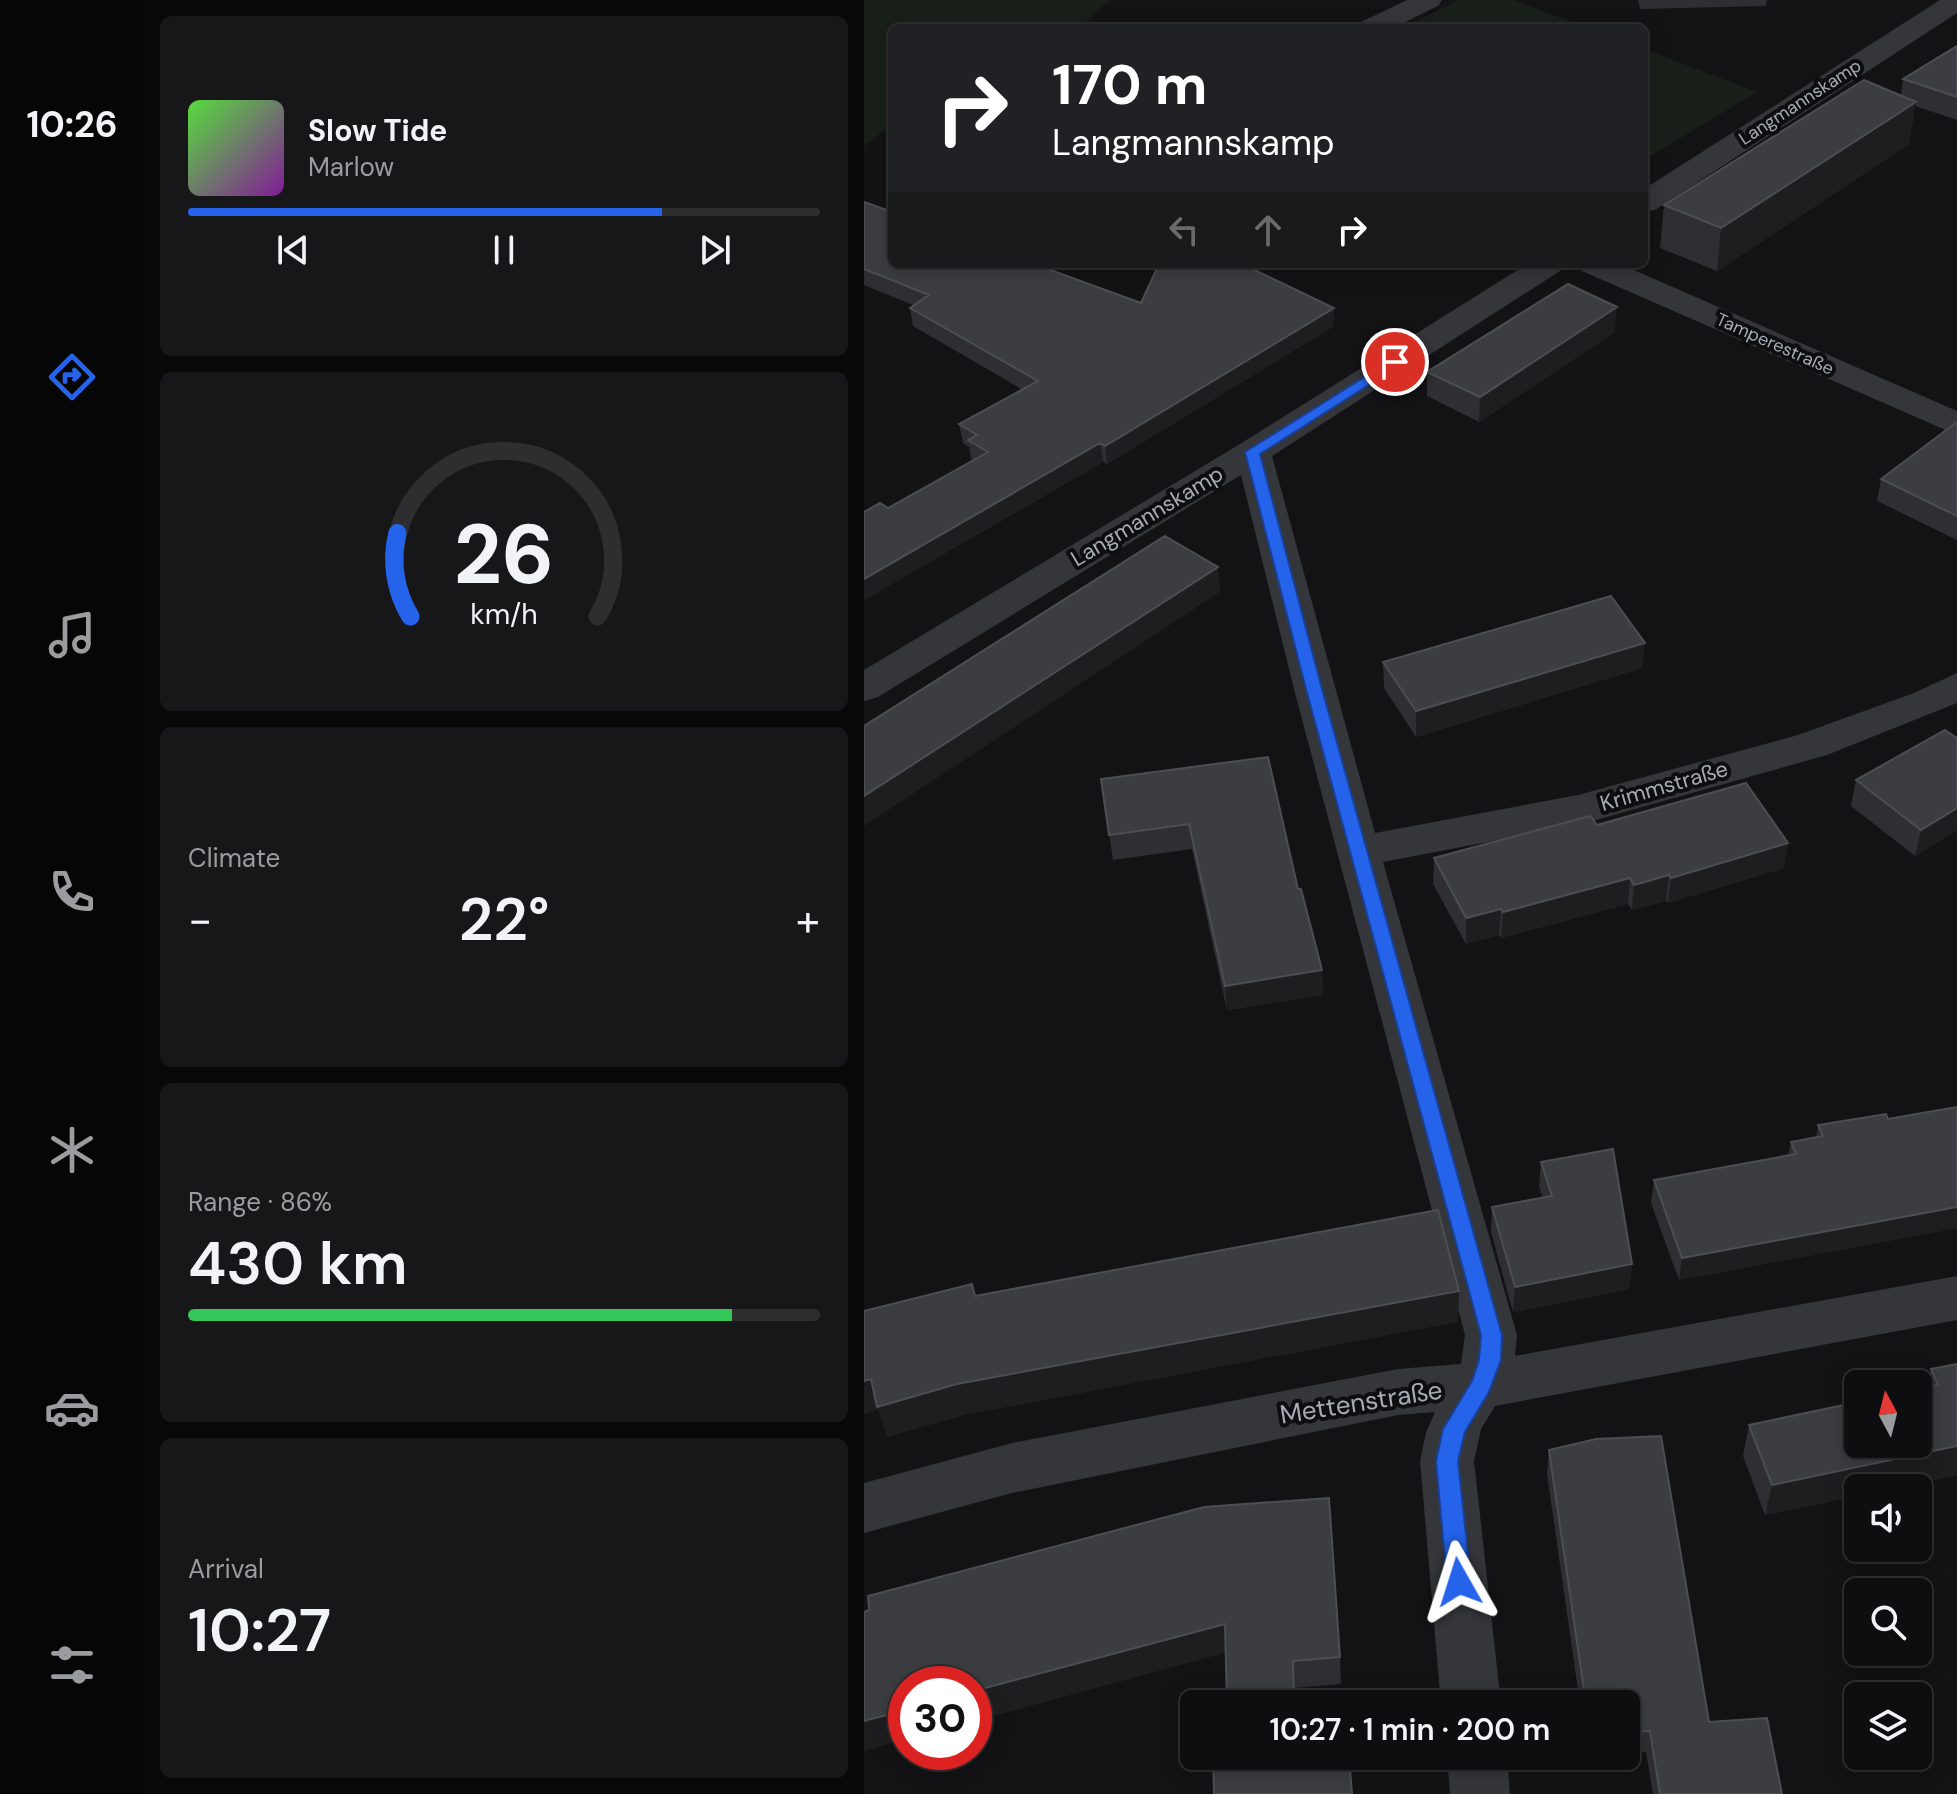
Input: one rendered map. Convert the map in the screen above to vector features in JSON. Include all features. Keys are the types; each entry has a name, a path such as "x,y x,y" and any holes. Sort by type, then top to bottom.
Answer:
{"street":[{"path":"1379,24 1428,0"},
{"name":"Langmannskamp","path":"1648,200 1957,1"},
{"name":"Langmannskamp","path":"864,688 1253,452 1543,268"},
{"name":"Tamperestraße","path":"1602,268 1957,424"},
{"path":"1253,452 1314,689 1361,851 1491,1335 1490,1360 1481,1385 1454,1429 1447,1461 1470,1690"},
{"name":"Krimmstraße","path":"1361,851 1592,806 1812,745 1928,702 1957,686"},
{"name":"Mettenstraße","path":"864,1508 1028,1465 1398,1392 1481,1385 1957,1298"},
{"path":"1478,1770 1480,1794"}],"shaded area":[{"path":"864,0 1110,0 1083,24 888,24 888,128 864,146"},
{"path":"1458,0 1514,0 1577,24 1411,24"},
{"path":"1648,51 1757,92 1648,158"}],"building":[{"path":"1957,46 1957,97 1903,79"},
{"path":"1864,80 1916,102 1721,228 1664,205"},
{"path":"864,202 888,211 888,268 1045,268 1141,303 1157,268 1250,268 1334,308 1105,446 1100,443 864,579 864,512 880,503 888,508 988,452 968,440 977,435 959,424 1038,381 910,308 929,295 864,269"},
{"path":"1568,284 1617,307 1480,397 1427,372"},
{"path":"1957,422 1957,516 1881,479"},
{"path":"1165,536 1218,567 864,796 864,726"},
{"path":"1611,596 1645,643 1416,711 1383,662"},
{"path":"1945,730 1957,738 1957,808 1921,830 1856,780"},
{"path":"1268,757 1298,889 1301,889 1322,970 1225,986 1189,824 1109,835 1101,779"},
{"path":"1746,783 1788,843 1671,878 1669,875 1634,885 1630,878 1503,912 1501,909 1466,918 1434,858 1590,816 1597,825"},
{"path":"1957,1107 1957,1207 1682,1258 1654,1180 1796,1154 1791,1142 1823,1136 1818,1125 1886,1114 1888,1119"},
{"path":"1613,1149 1632,1264 1515,1287 1492,1207 1552,1196 1541,1162"},
{"path":"1438,1210 1459,1291 957,1384 877,1407 871,1379 864,1381 864,1311 972,1284 975,1296"},
{"path":"1957,1364 1957,1446 1932,1451 1932,1386 1938,1385 1931,1369"},
{"path":"1844,1405 1844,1458 1900,1458 1772,1485 1749,1425"},
{"path":"1661,1436 1709,1722 1767,1718 1782,1794 1660,1794 1650,1731 1640,1731 1640,1690 1584,1690 1549,1450 1596,1439"},
{"path":"1329,1498 1340,1657 1293,1661 1294,1690 1227,1690 1225,1624 992,1686 992,1666 888,1666 888,1715 864,1721 864,1612 869,1610 868,1596 1204,1507"},
{"path":"1213,1770 1350,1770 1352,1794 1214,1794"}],"route":[{"path":"1395,362 1253,452 1314,689 1361,851 1491,1335 1490,1360 1481,1385 1454,1429 1447,1461 1459,1582"}]}
